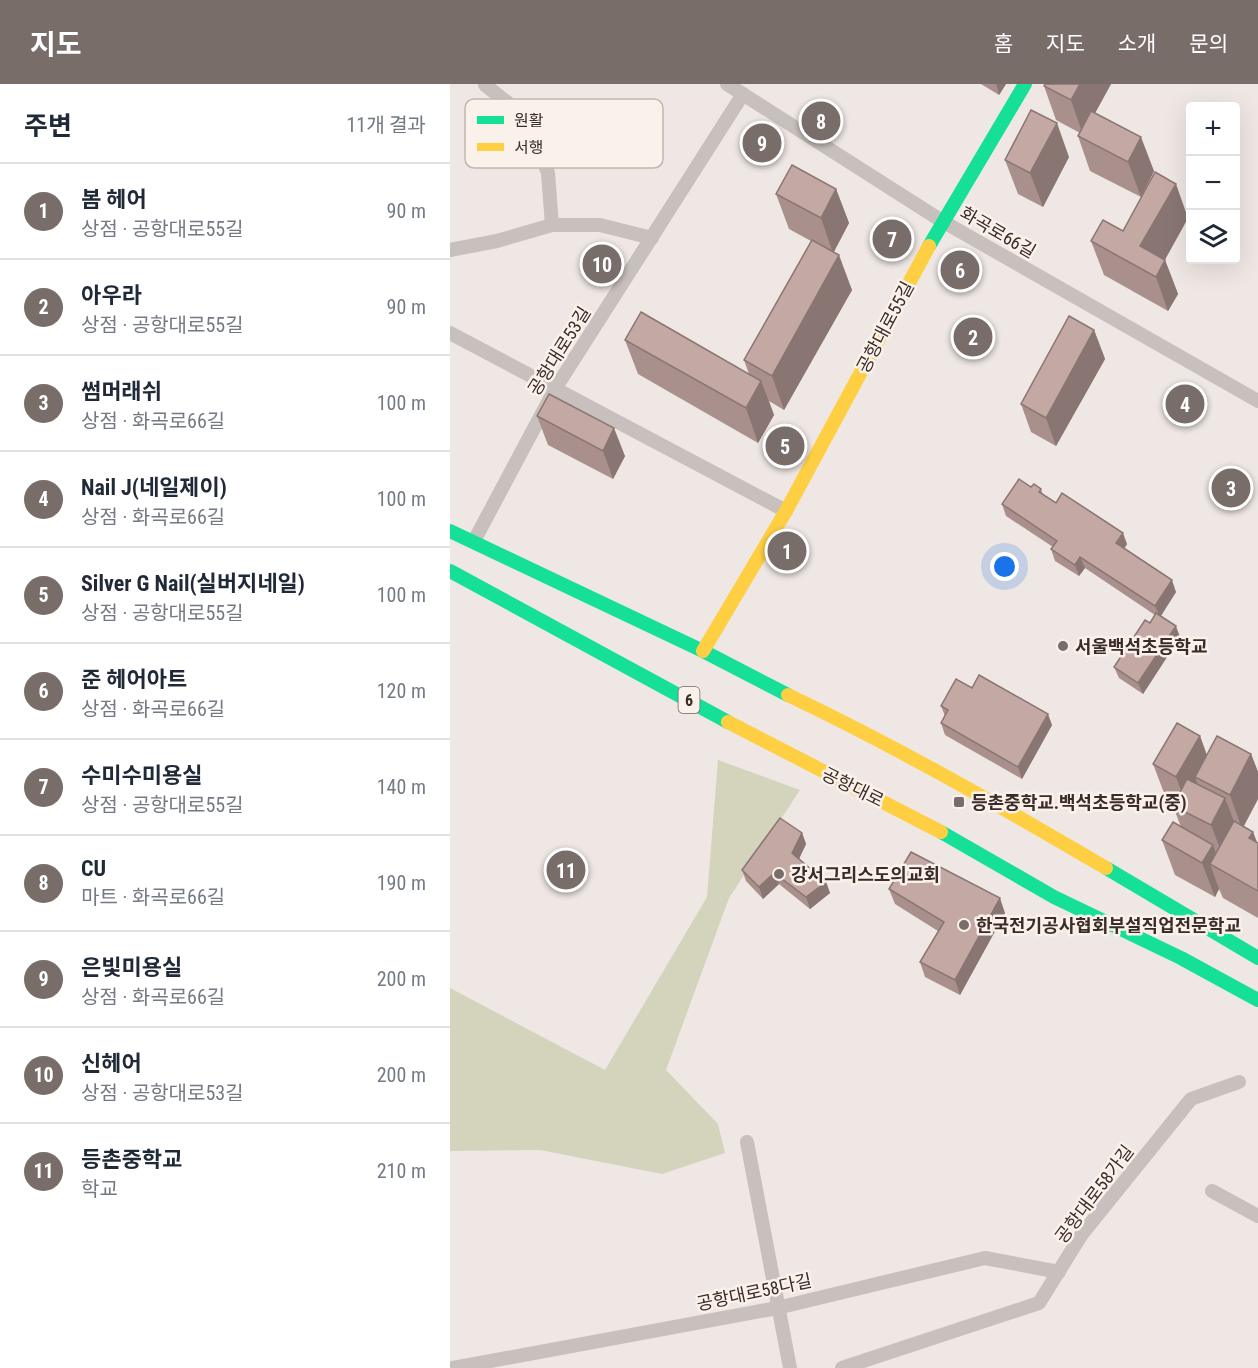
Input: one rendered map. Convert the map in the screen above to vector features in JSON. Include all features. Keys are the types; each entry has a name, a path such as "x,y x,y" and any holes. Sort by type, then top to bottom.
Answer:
{"main road":[{"name":"공항대로55길","path":"703,651 786,511 942,221 1025,84"},
{"path":"450,531 703,651 758,681 849,724 1019,817 1258,958"},
{"name":"공항대로","path":"450,571 823,773 930,826 1054,897 1181,958 1258,1000"}],"street":[{"name":"화곡로66길","path":"727,84 942,221 1258,401"},
{"path":"485,85 503,99"},
{"name":"공항대로53길","path":"474,541 555,389 743,94"},
{"path":"546,168 552,225"},
{"path":"450,250 497,241 552,225 600,225 652,238"},
{"path":"450,333 786,511"},
{"name":"공항대로58가길","path":"842,1368 914,1347 1039,1303 1082,1234 1191,1099 1239,1082"},
{"path":"747,1142 790,1368"},
{"path":"1212,1191 1258,1216"},
{"name":"공항대로58다길","path":"453,1368 777,1308 985,1258 1059,1272"}],"green space":[{"path":"718,760 800,790 729,898 666,1070 718,1124 725,1153 662,1174 540,1150 450,1151 450,988 605,1070 707,897"}],"building":[{"path":"1045,84 1080,84 1071,100 1044,86"},
{"path":"1031,110 1057,123 1030,173 1005,160"},
{"path":"1091,111 1141,137 1128,162 1078,136"},
{"path":"792,165 836,189 821,218 776,194"},
{"path":"1155,172 1176,184 1140,246 1165,260 1156,277 1091,241 1103,220 1123,231"},
{"path":"812,240 839,255 772,376 744,360"},
{"path":"641,312 761,381 746,408 625,340"},
{"path":"1069,316 1094,330 1046,418 1021,404"},
{"path":"549,394 614,428 603,451 537,416"},
{"path":"1019,479 1031,487 1034,484 1041,489 1039,492 1056,503 1062,493 1123,533 1116,543 1172,580 1155,606 1080,557 1075,565 1051,549 1057,541 1002,504"},
{"path":"1156,613 1176,626 1138,683 1114,667 1145,620 1150,623"},
{"path":"979,675 1048,714 1018,767 941,723 948,710 941,706 956,679 972,688"},
{"path":"1177,723 1200,736 1176,777 1153,764"},
{"path":"1217,736 1251,754 1230,795 1195,777"},
{"path":"1187,779 1225,798 1211,825 1173,806"},
{"name":"강서그리스도의교회","path":"780,818 802,833 792,853 826,882 806,897 774,873 759,887 742,870"},
{"path":"1234,821 1253,832 1249,838 1258,843 1258,891 1210,864"},
{"path":"1173,822 1213,845 1202,863 1162,840"},
{"name":"한국전기공사협회부설직업전문학교","path":"911,852 1000,898 955,980 920,962 944,922 889,889"}],"traffic: fast":[{"path":"929,246 1025,84"},
{"path":"450,531 703,651 788,695"},
{"path":"450,571 728,722"},
{"path":"941,832 1054,897 1181,958 1258,1000"},
{"path":"1106,868 1258,958"}],"traffic: slow":[{"path":"703,651 786,511 929,246"},
{"path":"788,695 949,778 1106,868"},
{"path":"728,722 941,832"}],"place":[{"name":"CU","path":"821,121"},
{"name":"은빛미용실","path":"762,143"},
{"name":"수미수미용실","path":"892,239"},
{"name":"신헤어","path":"602,264"},
{"name":"준 헤어아트","path":"960,270"},
{"name":"아우라","path":"973,337"},
{"name":"Nail J(네일제이)","path":"1185,404"},
{"name":"Silver G Nail(실버지네일)","path":"785,446"},
{"name":"썸머래쉬","path":"1231,488"},
{"name":"봄 헤어","path":"787,551"},
{"name":"서울백석초등학교","path":"1063,646"},
{"name":"등촌중학교.백석초등학교(중)","path":"959,802"},
{"name":"등촌중학교","path":"566,870"},
{"name":"강서그리스도의교회","path":"779,874"},
{"name":"한국전기공사협회부설직업전문학교","path":"964,925"}]}
